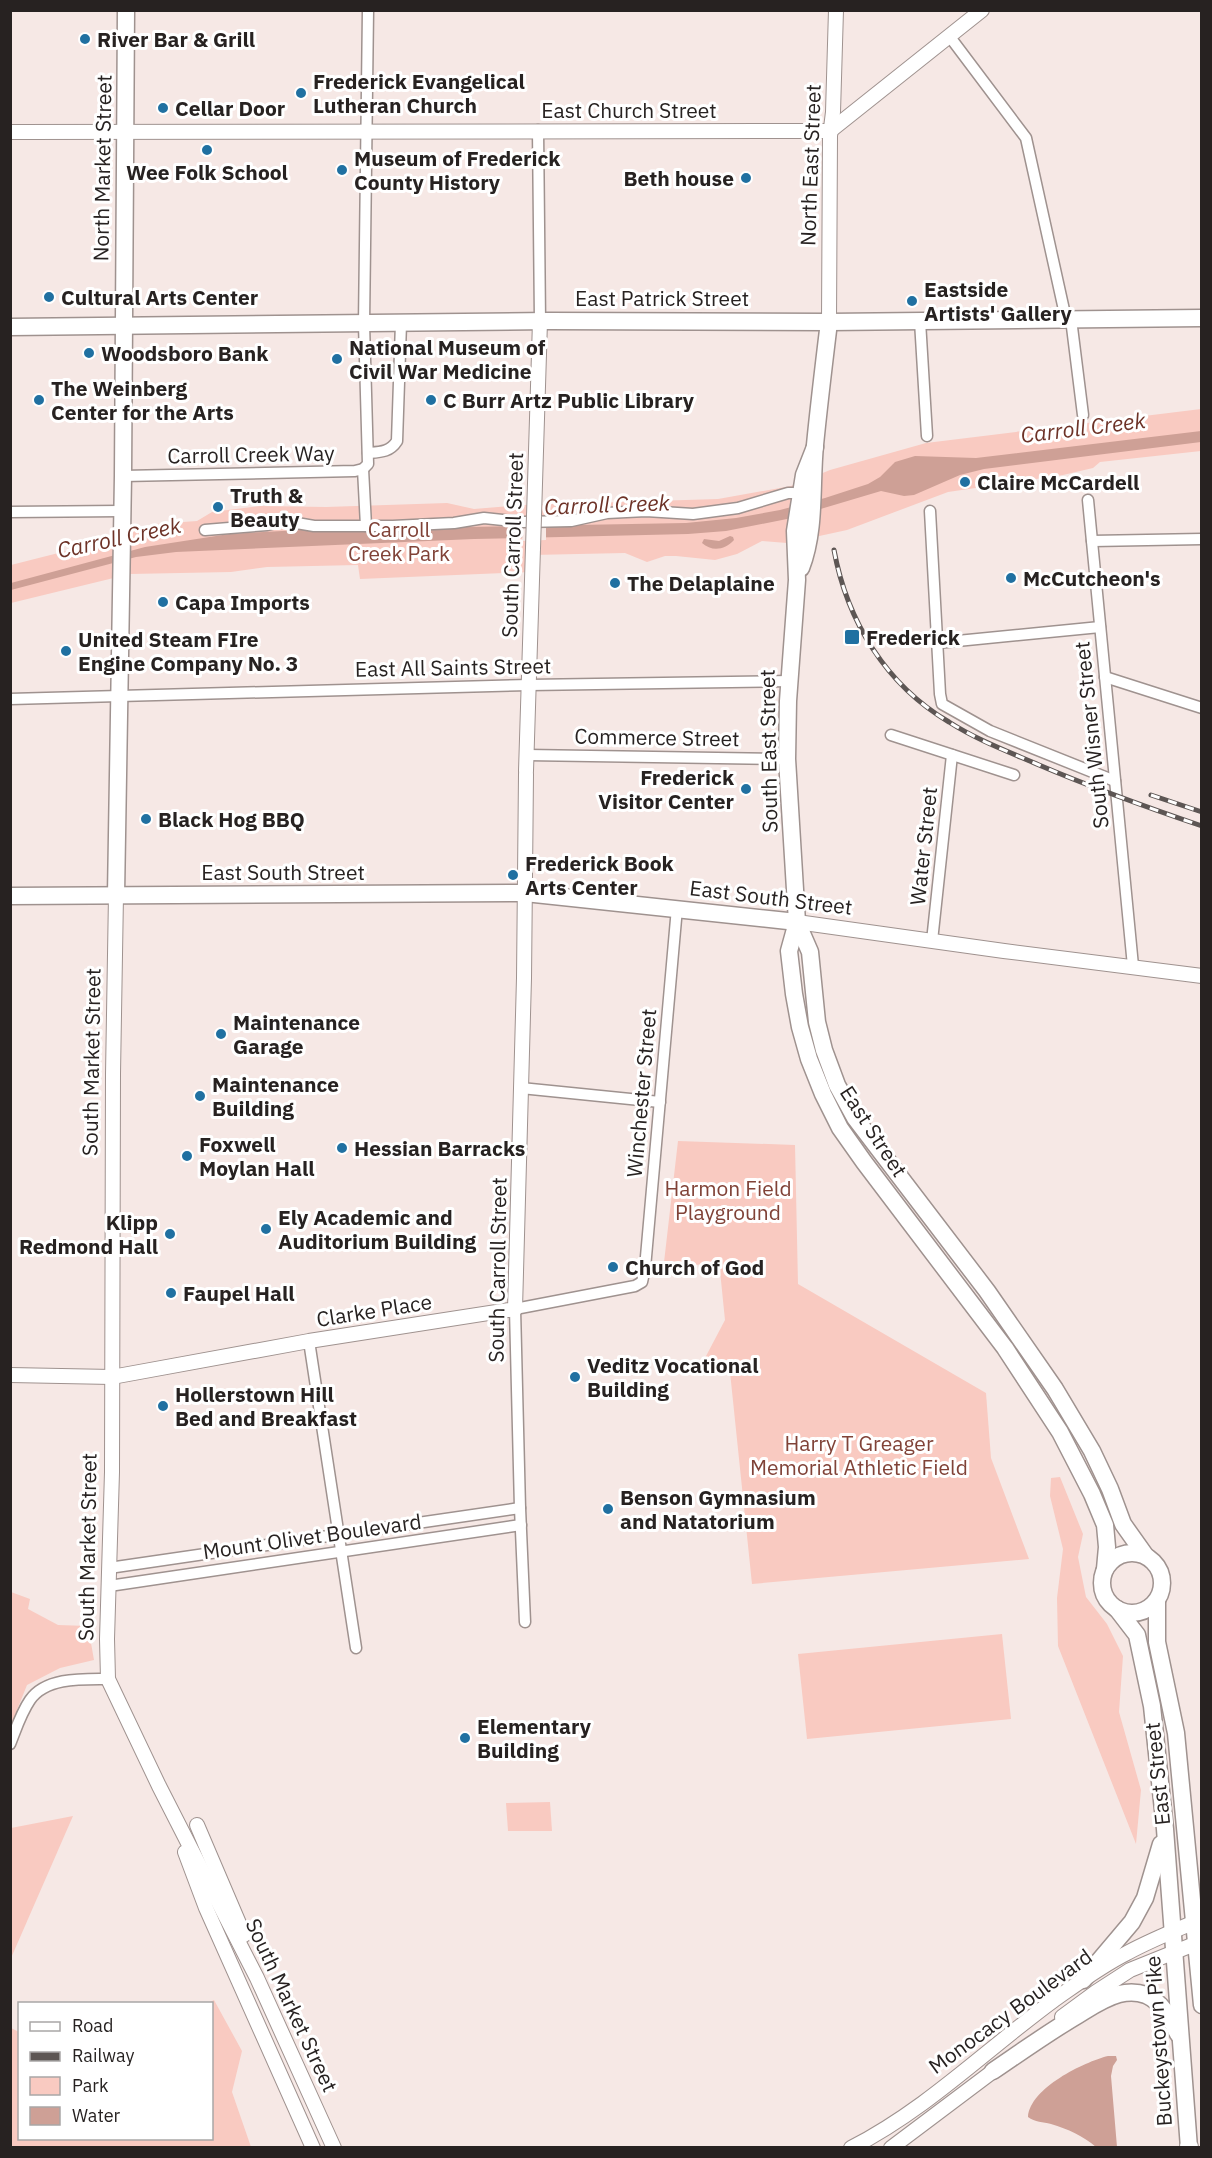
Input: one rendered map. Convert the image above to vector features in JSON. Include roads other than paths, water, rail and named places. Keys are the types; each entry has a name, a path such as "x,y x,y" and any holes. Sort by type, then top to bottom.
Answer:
{"main road":[{"name":"North Market Street","path":"122,326 126,10"},
{"name":"North East Street","path":"829,322 830,131 833,112 836,10"},
{"path":"830,131 982,10"},
{"name":"East Church Street","path":"10,132 830,131"},
{"name":"East Patrick Street","path":"10,327 540,321 829,322 1202,318"},
{"name":"South Carroll Street","path":"515,1310 526,754 540,321"},
{"name":"South East Street","path":"797,922 787,759 789,681 797,580 805,559 804,475 815,447 829,322"},
{"name":"South Market Street","path":"122,326 123,476 113,1074 108,1679 159,1786 257,1978 334,2148"},
{"name":"East South Street","path":"10,896 525,893 797,922 1202,976"},
{"name":"East Street","path":"797,922 810,952 817,1022 824,1050 837,1085 855,1118 987,1291 1055,1389 1092,1451 1123,1524 1144,1555"},
{"name":"East Street","path":"797,922 789,951 794,994 808,1059 823,1094 840,1128 1005,1348 1060,1432 1092,1494 1105,1525 1107,1547 1105,1569"},
{"name":"Clarke Place","path":"10,1375 112,1377 309,1341 515,1310"},
{"path":"1131,1553 1144,1555 1158,1567 1162,1578 1161,1591 1157,1600 1142,1611 1128,1613 1117,1609 1108,1601 1104,1593 1102,1585 1105,1569 1112,1560 1120,1555 1131,1553"},
{"name":"East Street","path":"1157,1600 1157,1642 1176,1733 1199,1942"},
{"name":"East Street","path":"1117,1609 1137,1635 1152,1706 1165,1828 1172,1931"},
{"name":"South Market Street","path":"159,1786 206,1908 312,2148"},
{"path":"197,1825 243,1932 257,1978"},
{"path":"1083,1980 1118,1941 1145,1898 1165,1828"},
{"path":"1185,1828 1202,1870"},
{"name":"Monocacy Boulevard","path":"851,2148 876,2135 917,2106 1083,1980 1124,1954 1198,1921"},
{"name":"Buckeystown Pike","path":"1172,1931 1189,2147"},
{"path":"1199,1942 1202,2005"},
{"name":"Monocacy Boulevard","path":"891,2148 1095,1992 1130,1970 1199,1942"},
{"path":"993,2071 1101,2000 1131,1992 1144,1994 1162,2006 1182,2043"}],"street":[{"name":"Carroll Creek Way","path":"123,476 363,469 368,464 364,324 368,10"},
{"path":"950,37 1026,138 1069,319 1083,415"},
{"path":"538,130 540,321"},
{"path":"920,321 927,436"},
{"path":"368,453 385,452 397,441 401,323"},
{"path":"363,469 366,526"},
{"path":"205,530 267,525 285,521 314,526 366,526 454,523 483,518 523,522 571,521 607,513 646,511 710,513 738,508 788,493 803,505"},
{"name":"South Wisner Street","path":"1088,500 1133,966"},
{"path":"10,512 121,511"},
{"path":"930,511 942,704 990,731 1115,780"},
{"path":"1092,541 1202,539"},
{"path":"937,643 1100,627"},
{"path":"1105,677 1202,708"},
{"name":"East All Saints Street","path":"10,699 118,694 789,681"},
{"path":"891,735 1014,776"},
{"name":"Commerce Street","path":"526,754 787,759"},
{"name":"Water Street","path":"932,941 952,755"},
{"name":"Winchester Street","path":"642,1282 677,908"},
{"path":"521,1088 660,1102"},
{"name":"Clarke Place","path":"515,1310 635,1286 642,1282"},
{"name":"South Carroll Street","path":"515,1310 525,1622"},
{"path":"309,1341 356,1648"},
{"name":"Mount Olivet Boulevard","path":"109,1568 520,1508"},
{"name":"Mount Olivet Boulevard","path":"109,1586 521,1525"},
{"path":"10,1744 26,1707 39,1691 68,1681 89,1678 108,1679"}],"water":[{"path":"1201,431 1201,442 984,469 960,475 914,495 904,496 881,491 787,519 726,531 176,552 136,557 11,590 11,583 145,547 229,534 301,530 686,523 736,518 780,510 868,484 880,477 895,462 915,456 976,458"},
{"path":"730,536 734,540 723,548 714,549 702,543 704,539 719,541"},
{"path":"1108,2056 1116,2056 1117,2060 1111,2076 1117,2147 1096,2147 1069,2131 1028,2117 1031,2106 1048,2087 1073,2070"}],"railway":[{"path":"834,550 840,576 859,626 888,670 906,690 927,707 960,728 1005,750 1100,789 1202,826"},
{"path":"1151,795 1202,812"}],"place":[{"name":"River Bar & Grill","path":"85,39"},
{"name":"Frederick Evangelical Lutheran Church","path":"301,93"},
{"name":"Cellar Door","path":"163,108"},
{"name":"Wee Folk School","path":"207,150"},
{"name":"Museum of Frederick County History","path":"342,170"},
{"name":"Beth house","path":"746,178"},
{"name":"Cultural Arts Center","path":"49,297"},
{"name":"Eastside Artists' Gallery","path":"912,301"},
{"name":"Woodsboro Bank","path":"89,353"},
{"name":"National Museum of Civil War Medicine","path":"337,359"},
{"name":"The Weinberg Center for the Arts","path":"39,400"},
{"name":"C Burr Artz Public Library","path":"431,400"},
{"name":"Claire McCardell","path":"965,482"},
{"name":"Truth & Beauty","path":"218,507"},
{"name":"McCutcheon's","path":"1011,578"},
{"name":"The Delaplaine","path":"615,583"},
{"name":"Capa Imports","path":"163,602"},
{"name":"Frederick","path":"852,637"},
{"name":"United Steam FIre Engine Company No. 3","path":"66,651"},
{"name":"Frederick Visitor Center","path":"746,789"},
{"name":"Black Hog BBQ","path":"146,819"},
{"name":"Frederick Book Arts Center","path":"513,875"},
{"name":"Maintenance Garage","path":"221,1034"},
{"name":"Maintenance Building","path":"200,1096"},
{"name":"Hessian Barracks","path":"342,1148"},
{"name":"Foxwell Moylan Hall","path":"187,1156"},
{"name":"Ely Academic and Auditorium Building","path":"266,1229"},
{"name":"Klipp Redmond Hall","path":"170,1234"},
{"name":"Church of God","path":"613,1267"},
{"name":"Faupel Hall","path":"171,1293"},
{"name":"Veditz Vocational Building","path":"575,1377"},
{"name":"Hollerstown Hill Bed and Breakfast","path":"163,1406"},
{"name":"Benson Gymnasium and Natatorium","path":"608,1509"},
{"name":"Elementary Building","path":"465,1738"}],"water label":[{"name":"Carroll Creek","path":"1083,427"},
{"name":"Carroll Creek","path":"607,504"},
{"name":"Carroll Creek","path":"119,537"}],"park label":[{"name":"Carroll Creek Park","path":"399,541"},
{"name":"Harmon Field Playground","path":"728,1200"},
{"name":"Harry T Greager Memorial Athletic Field","path":"859,1455"}]}
